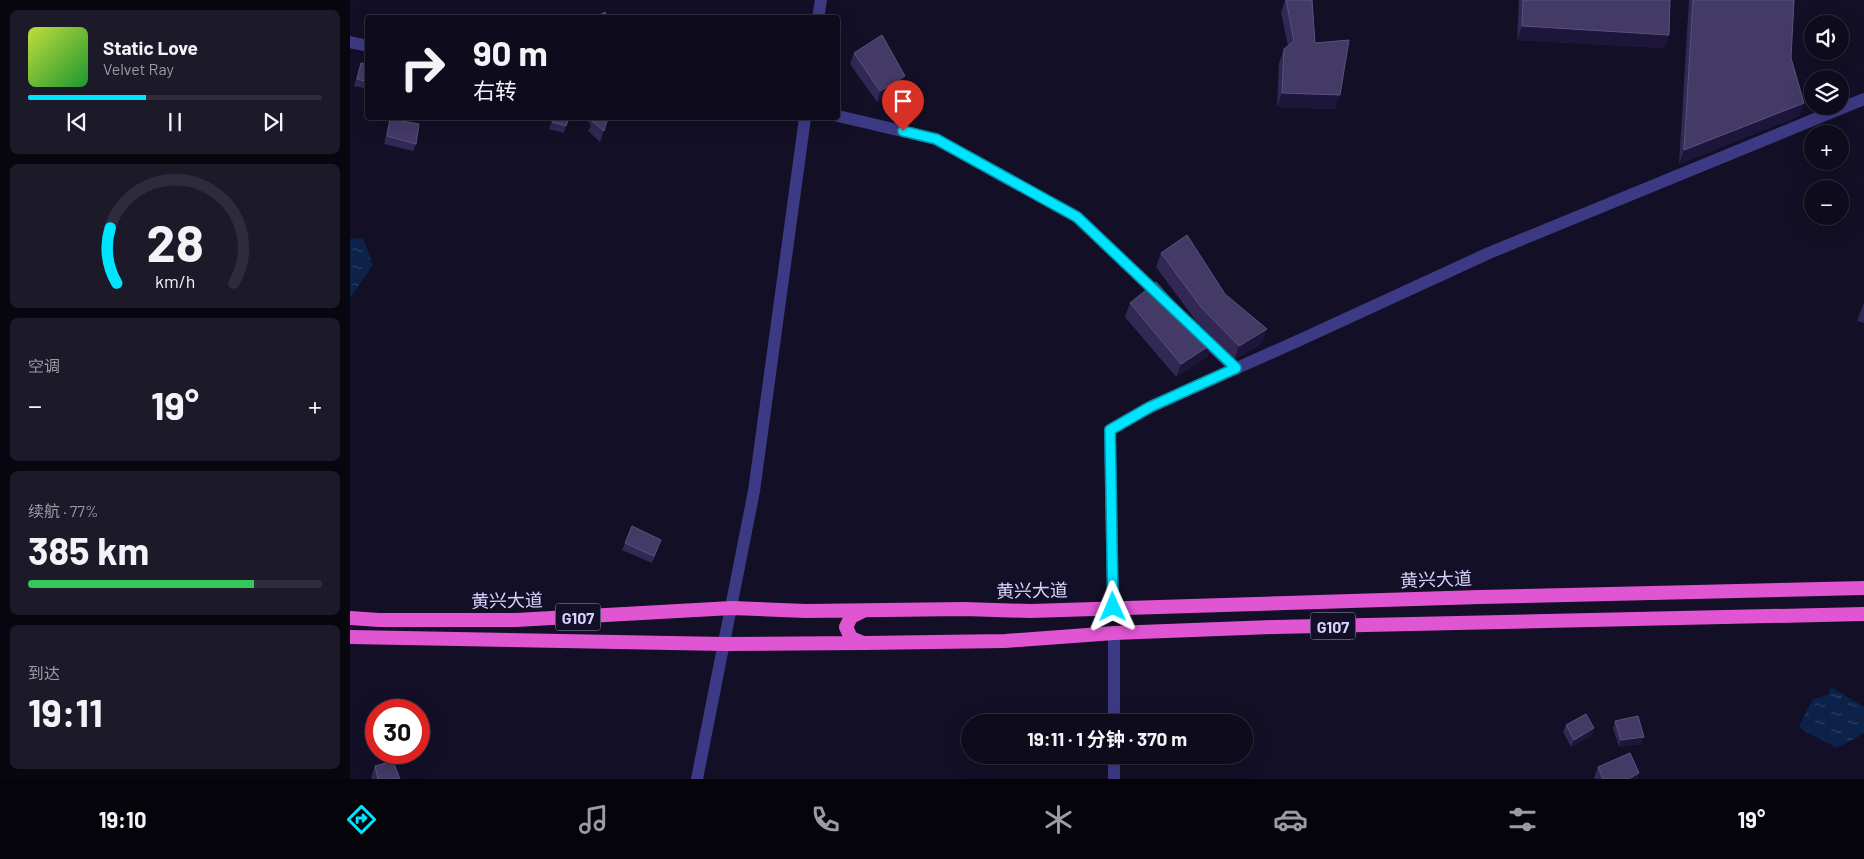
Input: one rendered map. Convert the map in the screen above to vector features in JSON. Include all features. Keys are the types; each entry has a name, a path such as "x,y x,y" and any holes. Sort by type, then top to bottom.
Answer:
{"highway":[{"name":"黄兴大道","path":"350,618 378,620 516,620 732,608 806,611 964,609 1030,611 1113,607 1864,588"},
{"path":"864,610 851,617 846,627 847,633 851,638 864,643"},
{"name":"G107","path":"350,637 724,644 1005,641 1114,633 1276,627 1864,614"}],"street":[{"path":"818,15 821,0"},
{"path":"350,42 365,45"},
{"path":"1113,607 1110,430 1150,407 1489,252 1864,100"},
{"path":"840,116 936,139 1077,217 1171,306"},
{"path":"697,779 754,491 805,120"},
{"path":"1192,327 1236,368"},
{"path":"1114,633 1114,714"},
{"path":"1114,764 1114,779"}],"water":[{"path":"363,238 373,265 350,298 350,239"},
{"path":"1831,687 1864,707 1864,732 1837,748 1799,726 1813,699 1828,695"}],"building":[{"path":"1286,0 1312,0 1315,43 1349,40 1340,95 1282,93 1284,49 1294,41"},
{"path":"1523,0 1670,0 1669,35 1522,26"},
{"path":"1693,0 1794,0 1791,58 1804,103 1684,150"},
{"path":"882,35 905,76 880,91 854,53"},
{"path":"361,63 365,64 365,81 357,79"},
{"path":"390,120 419,124 416,144 387,136"},
{"path":"552,120 568,120 566,126 552,122"},
{"path":"607,120 604,131 592,121"},
{"path":"1187,235 1225,294 1267,329 1239,346 1201,307 1161,253"},
{"path":"1156,282 1212,344 1181,364 1130,303"},
{"path":"632,526 661,540 654,556 625,543"},
{"path":"1586,714 1594,728 1574,740 1566,725"},
{"path":"1638,716 1644,737 1621,740 1615,721"},
{"path":"1630,753 1639,773 1628,779 1603,779 1598,767"},
{"path":"394,764 400,779 378,779 375,766"}],"route":[{"path":"903,131 936,139 1077,217 1236,368 1150,407 1110,430 1113,607"}]}
